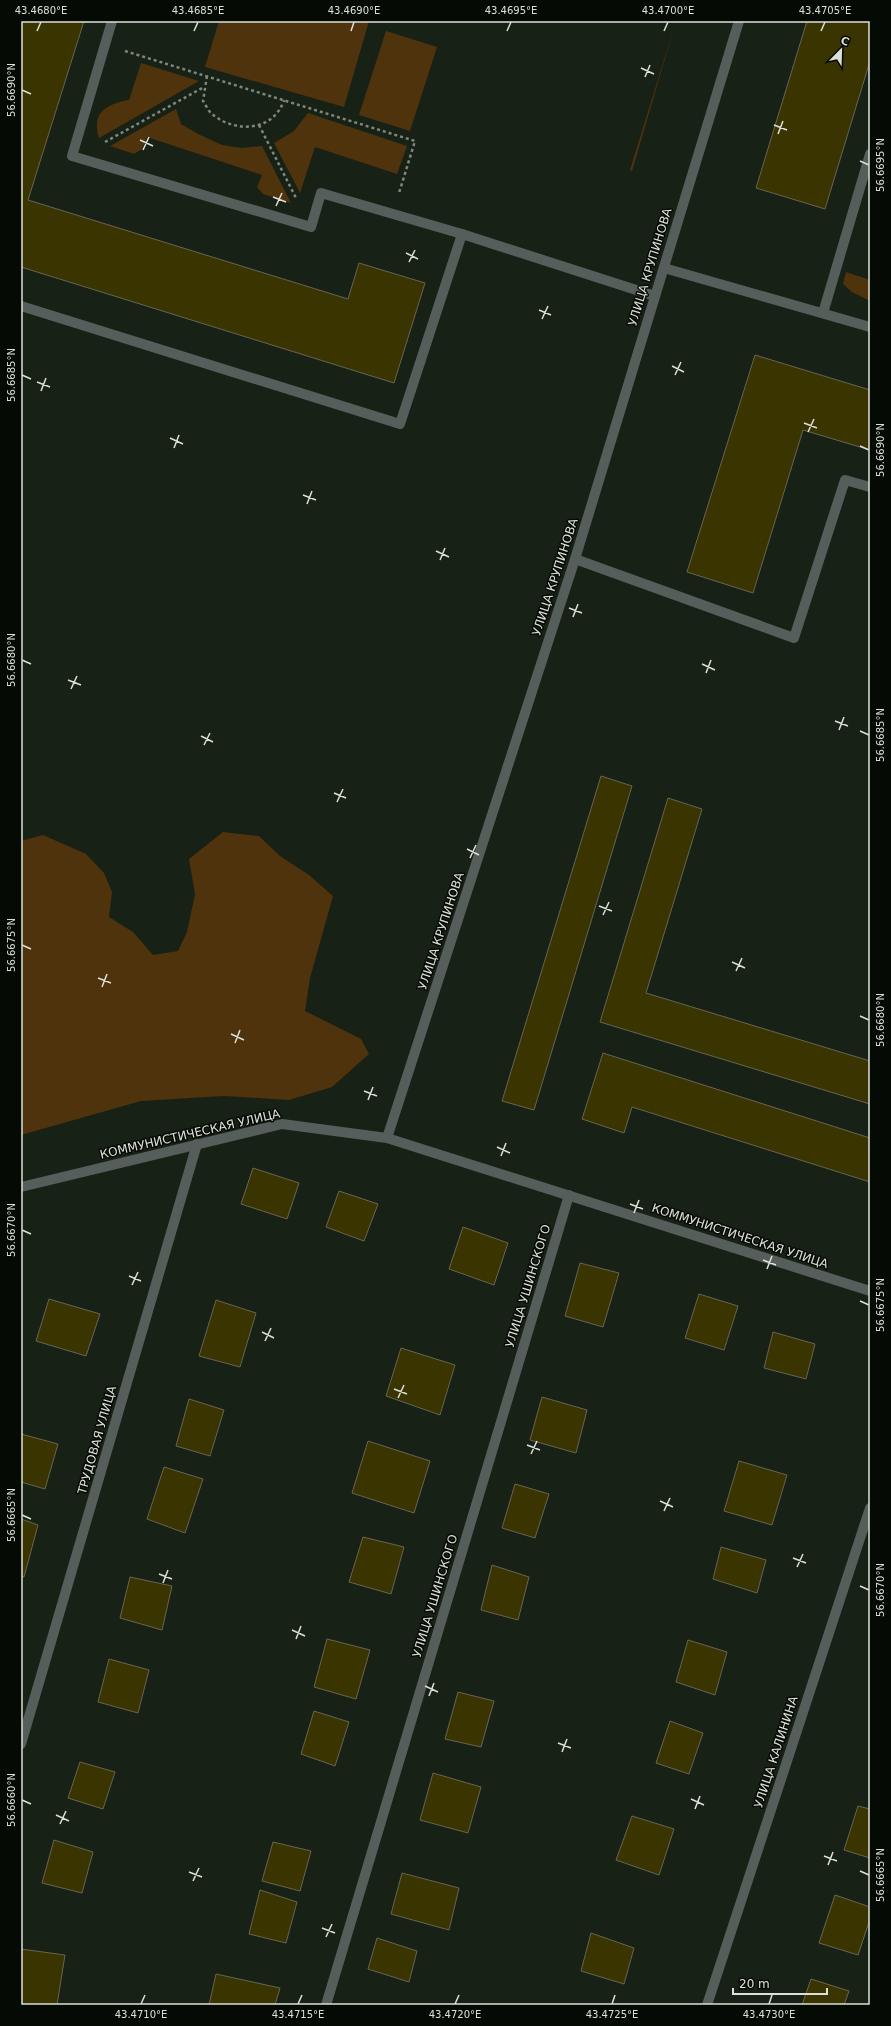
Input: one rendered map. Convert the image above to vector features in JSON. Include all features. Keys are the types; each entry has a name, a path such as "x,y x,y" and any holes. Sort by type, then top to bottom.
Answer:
{"street":[{"path":"112,21 72,156 311,227 321,193 462,234 655,296"},
{"name":"УЛИЦА КРУПИНОВА","path":"388,1138 575,559 739,21"},
{"path":"823,314 870,154"},
{"path":"21,306 400,424 462,234"},
{"path":"664,268 870,327"},
{"path":"575,559 794,638 845,480 870,487"},
{"name":"КОММУНИСТИЧЕСКАЯ УЛИЦА","path":"21,1187 282,1124 388,1138 870,1291"},
{"name":"ТРУДОВАЯ УЛИЦА","path":"21,1744 197,1144"},
{"name":"УЛИЦА УШИНСКОГО","path":"326,2005 569,1195"},
{"name":"УЛИЦА КАЛИНИНА","path":"708,2005 870,1508"}],"path":[{"path":"105,45 415,141 392,214"},
{"path":"207,76 204,87 203,101 211,114 228,123 245,127 259,125 273,119 281,110 284,100"},
{"path":"72,156 106,142 204,87"},
{"path":"259,125 311,227"}],"shaded area":[{"path":"219,21 369,21 344,107 205,67"},
{"path":"676,21 632,171 630,170"},
{"path":"386,31 437,47 410,131 359,115"},
{"path":"141,63 199,81 99,138 97,122 99,116 108,107 129,100"},
{"path":"176,109 181,124 222,145 242,148 262,146 291,203 263,194 257,187 262,175 147,137 142,149 134,154 110,146"},
{"path":"308,113 407,146 397,174 315,147 300,193 274,143 294,131"},
{"path":"846,272 870,280 870,301 852,292 843,284"},
{"path":"223,832 259,836 280,856 309,875 333,896 310,978 305,1011 361,1039 369,1054 332,1087 289,1100 224,1096 141,1101 21,1135 21,841 43,835 86,854 104,873 112,892 109,917 133,932 153,955 178,951 187,932 195,894 189,859"}],"building":[{"path":"21,21 84,21 28,200 348,299 359,263 425,283 394,383 21,267"},
{"path":"807,21 870,21 870,61 825,209 756,188"},
{"path":"755,355 870,390 870,450 803,430 753,593 687,572"},
{"path":"601,776 632,786 534,1110 502,1101"},
{"path":"668,798 702,809 646,993 870,1061 870,1104 600,1022"},
{"path":"603,1053 870,1138 870,1182 632,1107 624,1133 582,1119"},
{"path":"253,1168 299,1183 287,1219 241,1204"},
{"path":"339,1191 378,1204 364,1241 326,1227"},
{"path":"463,1227 508,1243 494,1285 449,1269"},
{"path":"580,1263 619,1273 603,1327 565,1316"},
{"path":"699,1294 738,1306 724,1350 685,1338"},
{"path":"49,1299 100,1314 86,1356 36,1341"},
{"path":"216,1300 256,1313 240,1367 199,1356"},
{"path":"773,1332 815,1344 806,1379 764,1368"},
{"path":"401,1348 455,1365 440,1415 386,1396"},
{"path":"542,1397 587,1410 576,1453 530,1440"},
{"path":"189,1399 224,1410 210,1456 176,1446"},
{"path":"21,1434 58,1444 45,1489 21,1482"},
{"path":"368,1441 430,1461 414,1513 352,1493"},
{"path":"739,1461 787,1475 772,1525 724,1511"},
{"path":"164,1467 203,1479 185,1533 147,1519"},
{"path":"515,1484 549,1494 535,1538 502,1528"},
{"path":"21,1519 38,1525 24,1577 21,1576"},
{"path":"363,1537 404,1547 391,1594 349,1582"},
{"path":"721,1547 766,1560 757,1593 713,1579"},
{"path":"492,1565 529,1577 518,1620 481,1610"},
{"path":"130,1577 172,1586 162,1630 120,1618"},
{"path":"327,1639 370,1650 356,1699 314,1687"},
{"path":"688,1640 727,1652 715,1695 676,1682"},
{"path":"109,1659 149,1670 138,1713 98,1702"},
{"path":"458,1692 494,1701 481,1747 445,1739"},
{"path":"314,1711 349,1722 335,1766 301,1754"},
{"path":"670,1721 703,1733 689,1774 656,1763"},
{"path":"80,1762 115,1772 103,1809 68,1798"},
{"path":"433,1773 481,1787 468,1833 420,1820"},
{"path":"858,1806 870,1809 870,1858 844,1850"},
{"path":"632,1816 674,1829 659,1875 616,1860"},
{"path":"54,1840 93,1852 82,1893 42,1883"},
{"path":"273,1842 311,1851 300,1891 262,1881"},
{"path":"402,1873 459,1888 449,1930 391,1914"},
{"path":"260,1890 297,1902 286,1943 249,1934"},
{"path":"835,1895 870,1907 870,1919 858,1955 819,1943"},
{"path":"591,1933 634,1948 624,1984 581,1971"},
{"path":"377,1938 417,1951 409,1982 368,1969"},
{"path":"21,1949 65,1955 57,2005 21,2005"},
{"path":"216,1974 280,1988 275,2005 209,2005"},
{"path":"811,1979 849,1991 844,2005 802,2005"}]}
